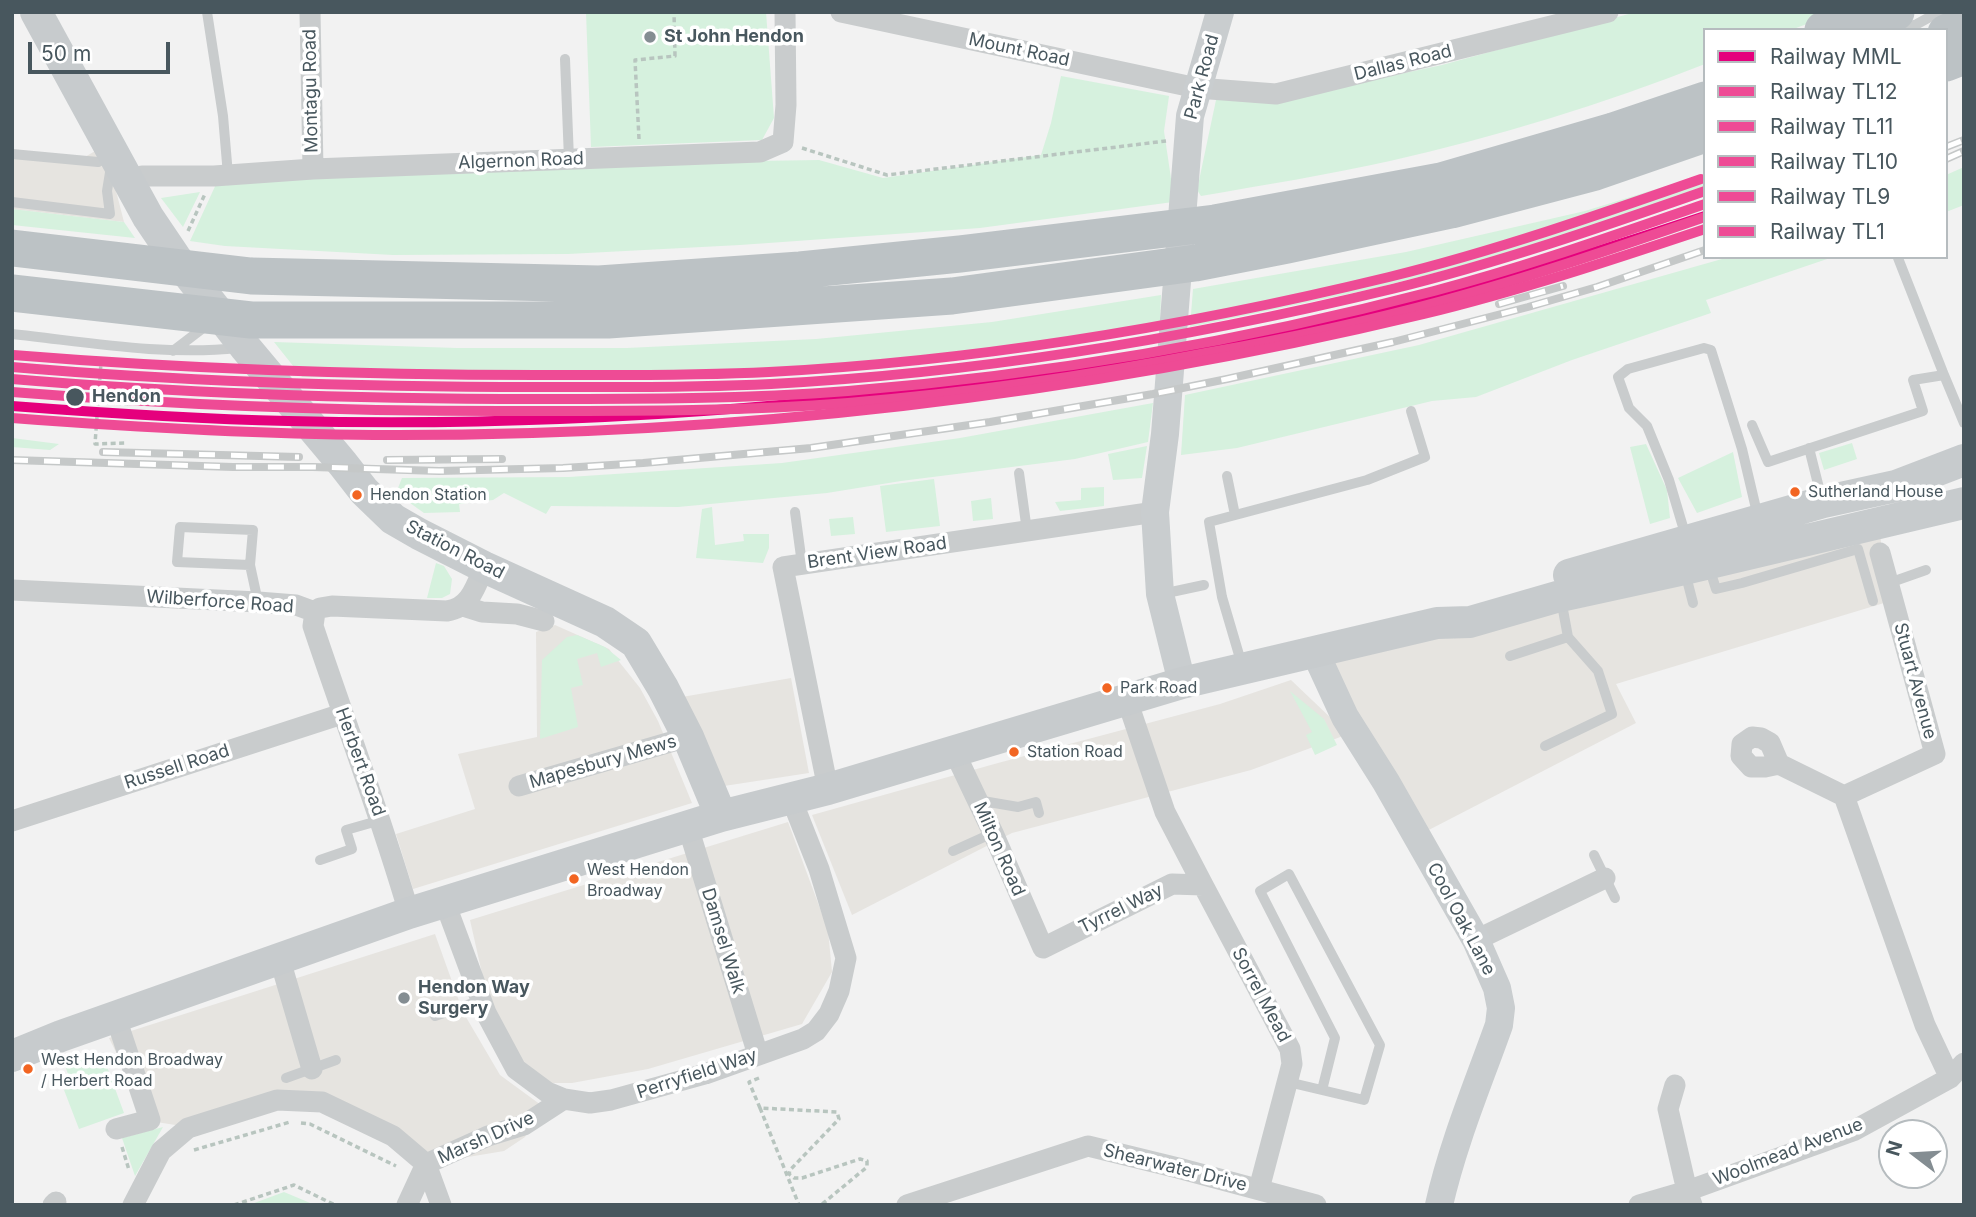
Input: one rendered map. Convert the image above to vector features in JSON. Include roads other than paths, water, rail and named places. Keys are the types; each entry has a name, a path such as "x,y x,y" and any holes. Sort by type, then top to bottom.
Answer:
{"highway":[{"path":"1827,28 1861,12"},
{"path":"1865,28 1896,12"},
{"path":"1948,32 1964,25"},
{"path":"1269,211 1588,124 1668,97 1703,82"},
{"path":"12,248 251,276 599,284 800,270 960,254 1214,223 1441,181 1613,131 1703,101"},
{"path":"12,293 251,320 608,320 952,296 1195,263 1300,243 1451,210 1595,172 1703,135"}],"main road":[{"name":"Station Road","path":"36,12 148,217 175,257 364,491 393,519 419,534 484,567 606,622 636,643 688,737 721,816"},
{"path":"1896,486 1964,460"},
{"path":"12,1056 61,1036 409,913 721,816 828,789 1182,683 1437,623 1471,622 1693,557 1759,520 1964,466"},
{"path":"1437,623 1469,604 1693,557 1902,518 1964,500"}],"street":[{"name":"Montagu Road","path":"310,12 313,169"},
{"name":"Algernon Road","path":"120,167 142,176 221,176 313,169 760,152 783,142 786,105 785,12"},
{"name":"Mount Road","path":"841,12 1197,88"},
{"name":"Park Road","path":"1182,683 1160,594 1155,512 1165,434 1190,116 1220,12"},
{"name":"Dallas Road","path":"1197,88 1276,94 1608,12"},
{"name":"Brent View Road","path":"828,789 783,567 1155,512"},
{"path":"463,606 473,592 484,567"},
{"name":"Stuart Avenue","path":"1844,796 1934,754 1880,568"},
{"name":"Wilberforce Road","path":"12,590 258,602 296,605 315,612 320,608 332,606 447,611 463,606 482,612 517,614 544,621"},
{"name":"Herbert Road","path":"315,612 313,626 381,820 409,913"},
{"name":"Cool Oak Lane","path":"1315,652 1345,716 1476,940 1497,988 1501,1007 1499,1024 1455,1149 1439,1205"},
{"name":"Sorrel Mead","path":"1127,700 1165,812 1290,1049 1292,1064 1259,1189"},
{"name":"Russell Road","path":"12,821 342,714"},
{"name":"Mapesbury Mews","path":"519,786 688,737"},
{"name":"Milton Road","path":"954,751 1043,948"},
{"path":"1779,764 1844,796 1925,1025 1957,1070"},
{"name":"Perryfield Way","path":"445,902 486,1013 516,1069 547,1092 564,1099 590,1103 611,1100 705,1074 803,1039 816,1031 829,1014 839,991 846,957 819,869 791,798"},
{"name":"Damsel Walk","path":"688,827 758,1055"},
{"path":"1476,940 1605,878"},
{"name":"Tyrrel Way","path":"1043,948 1172,884 1203,886"},
{"path":"280,960 312,1069"},
{"path":"116,1018 150,1120 116,1129"},
{"name":"Woolmead Avenue","path":"1639,1205 1689,1198 1853,1130 1957,1070"},
{"path":"1675,1085 1668,1109 1689,1198"},
{"name":"Marsh Drive","path":"135,1200 161,1151 188,1128 277,1100 322,1102 393,1136 424,1171 488,1136 524,1125 564,1099"},
{"name":"Shearwater Drive","path":"907,1205 1088,1146 1316,1205"},
{"path":"407,1205 424,1171"},
{"path":"424,1171 441,1205"}],"lane":[{"path":"207,12 223,116 221,176"},
{"path":"1905,28 1938,12"},
{"path":"565,59 569,159"},
{"path":"12,154 98,162 120,167 107,191 110,214 12,202"},
{"path":"1898,259 1964,423"},
{"path":"173,351 219,313"},
{"path":"12,334 173,351 245,347"},
{"path":"1693,603 1693,557 1669,480 1647,426 1629,408 1618,377 1628,369 1704,348 1711,350 1742,449 1759,520"},
{"path":"1752,425 1768,462 1923,411 1913,380 1944,375"},
{"path":"1243,669 1222,597 1209,522 1367,480 1425,457 1412,411"},
{"path":"1809,448 1823,502"},
{"path":"1018,474 1027,531"},
{"path":"1227,476 1235,515"},
{"path":"795,512 802,564"},
{"path":"250,565 177,562 180,527 253,530 250,565 258,602"},
{"path":"1693,557 1716,589 1858,549 1880,568 1926,570"},
{"path":"1873,601 1880,568"},
{"path":"1160,594 1204,585"},
{"path":"1545,746 1612,714 1598,671 1568,636 1560,596"},
{"path":"1510,656 1568,636"},
{"path":"977,800 1018,807 1036,802 1039,813"},
{"path":"320,860 352,849 346,830 381,820"},
{"path":"953,851 993,833"},
{"path":"1594,855 1615,898"},
{"path":"1287,1082 1364,1100 1380,1045 1289,874 1260,891 1335,1038 1322,1090"},
{"path":"435,1016 482,1000"},
{"path":"286,1078 336,1060"}],"railway":[{"path":"1948,146 1964,140"},
{"path":"1948,158 1964,151"},
{"path":"12,460 439,471 563,468 811,448 990,422 1227,379 1393,342 1528,307 1703,251"},
{"path":"1499,304 1563,286"},
{"path":"103,452 299,457"},
{"path":"387,460 502,459"}],"rail line":[{"name":"TL10","path":"13,355 209,367 471,375 740,373 926,359 1082,339 1313,295 1468,256 1701,179"},
{"name":"TL12","path":"12,367 209,380 472,387 742,385 928,371 1084,351 1316,307 1432,279 1510,256 1703,192"},
{"name":"TL11","path":"12,379 209,392 472,399 732,397 809,394 922,384 1143,354 1362,309 1502,272 1703,205"},
{"name":"MML","path":"12,406 254,420 459,422 687,412 916,391 1171,354 1340,321 1495,282 1703,217"},
{"name":"TL9","path":"12,392 209,404 472,411 732,409 893,399 1073,376 1325,330 1508,282 1703,218"},
{"name":"TL1","path":"12,418 283,433 506,434 771,419 903,406 1165,368 1295,343 1495,295 1703,230"}],"place":[{"name":"St John Hendon","path":"650,37"},
{"name":"Hendon","path":"75,397"},
{"name":"Sutherland House","path":"1795,492"},
{"name":"Hendon Station","path":"357,495"},
{"name":"Park Road","path":"1107,688"},
{"name":"Station Road","path":"1014,752"},
{"name":"West Hendon Broadway","path":"574,879"},
{"name":"Hendon Way Surgery","path":"404,998"},
{"name":"West Hendon Broadway / Herbert Road","path":"28,1069"}]}
